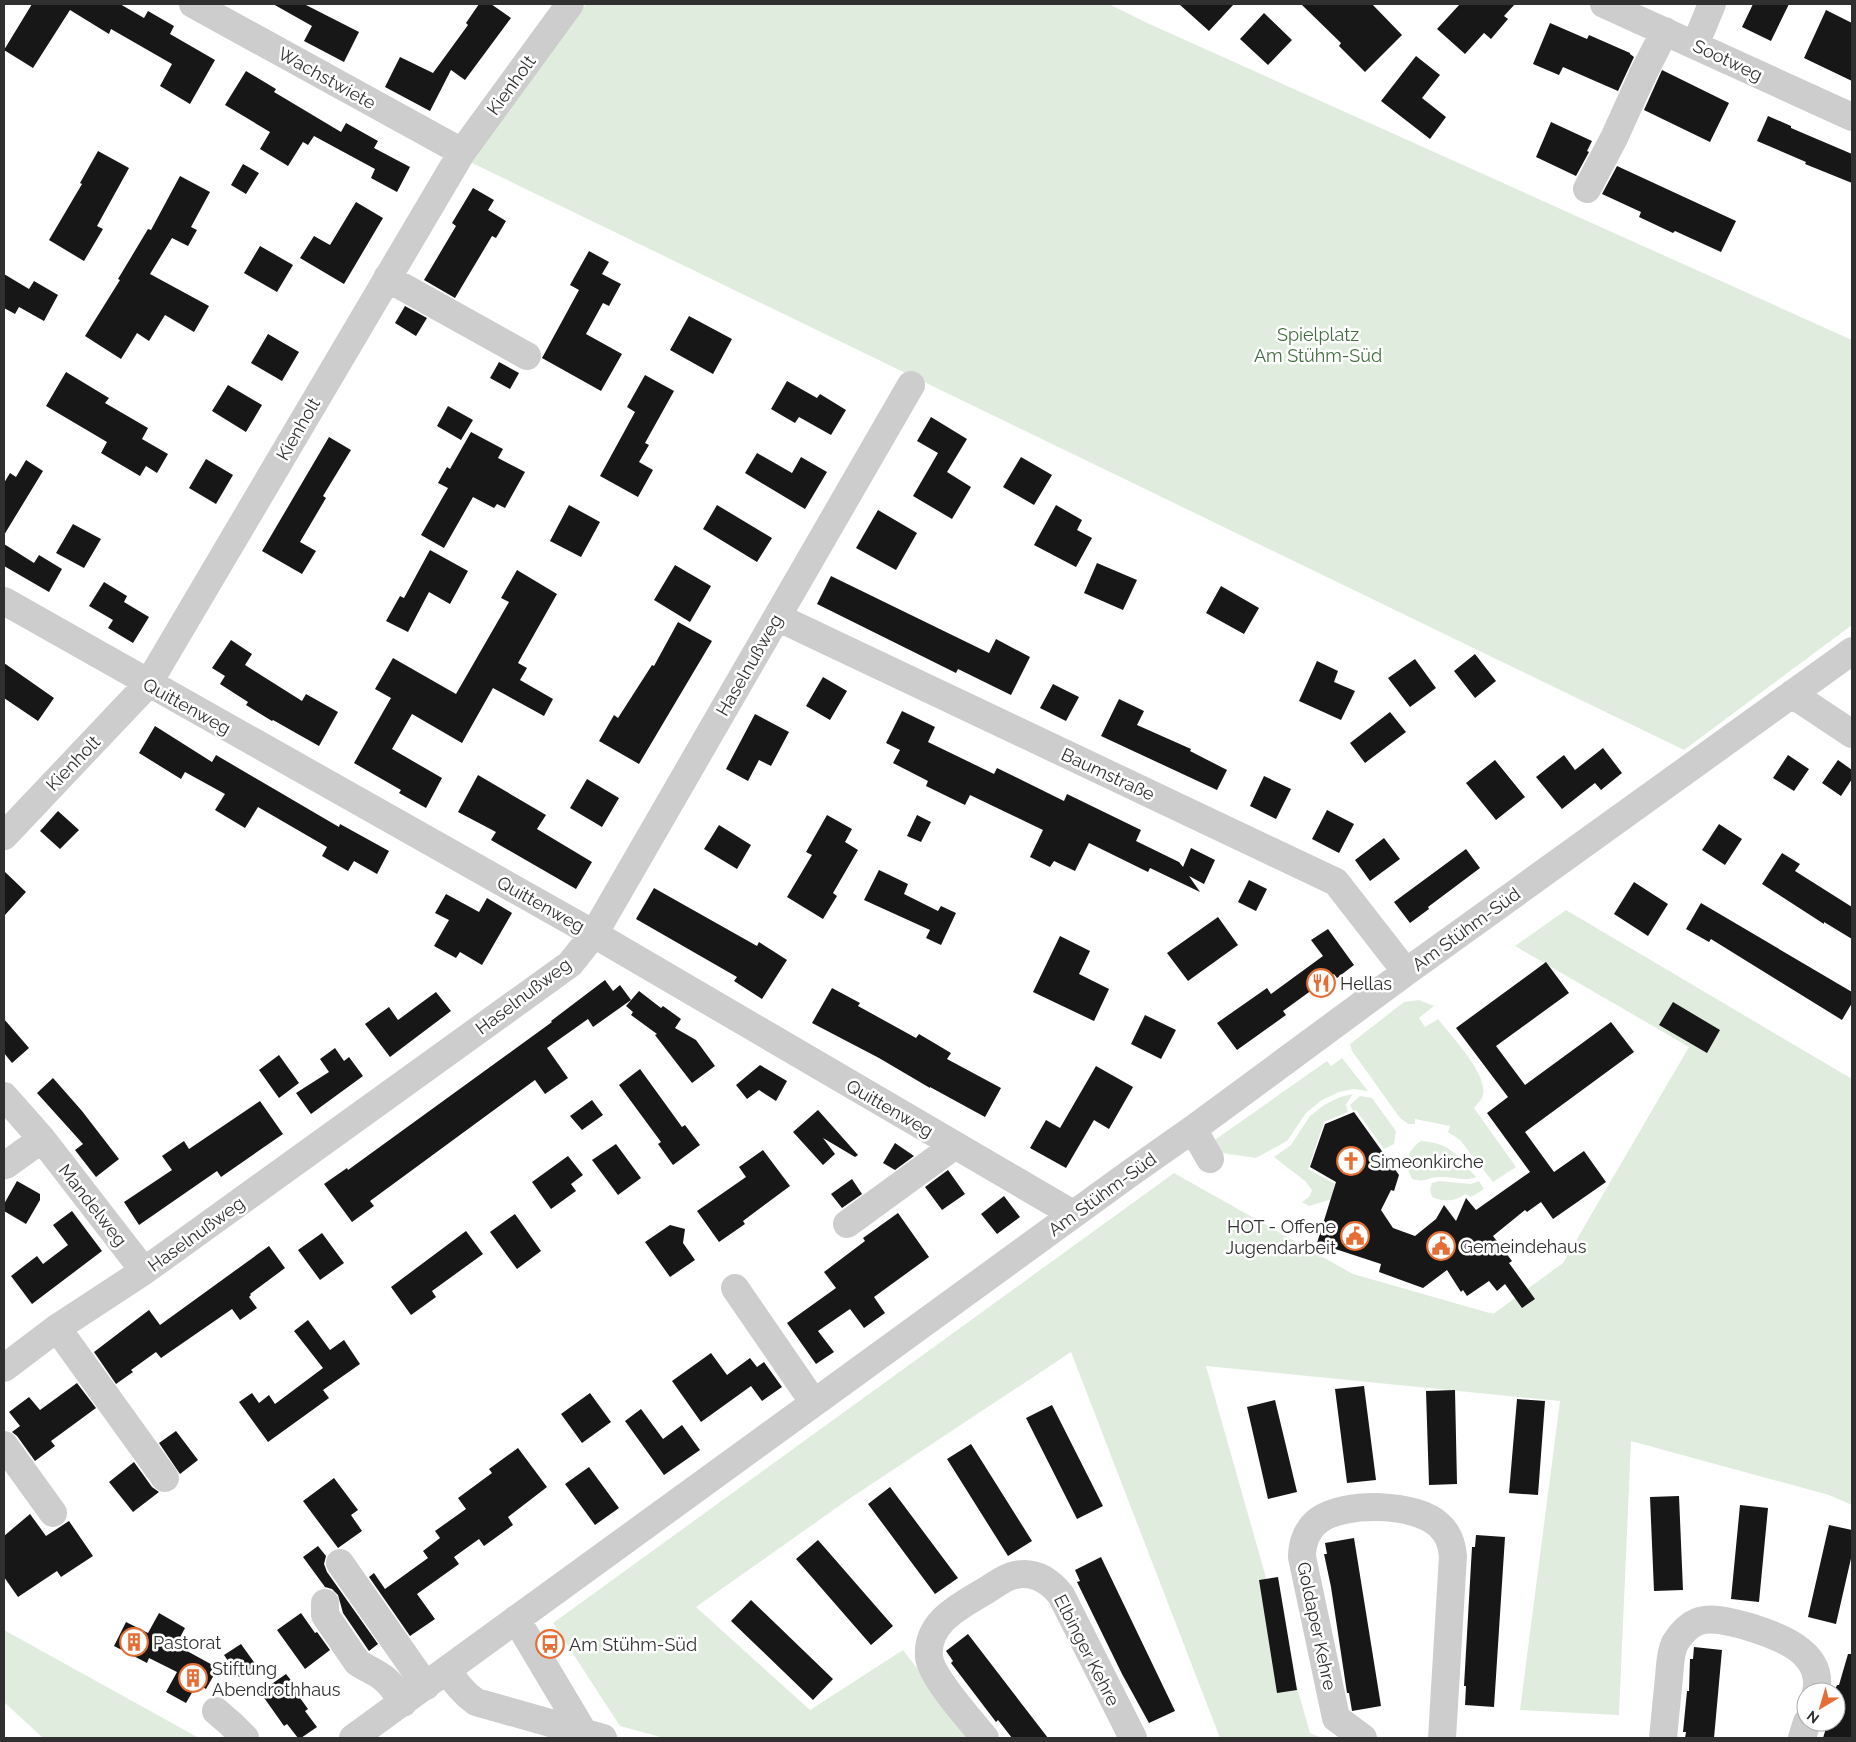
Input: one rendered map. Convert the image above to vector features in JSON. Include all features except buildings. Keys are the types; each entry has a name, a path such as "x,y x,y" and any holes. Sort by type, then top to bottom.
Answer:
{"street":[{"name":"Wachstwiete","path":"193,4 462,152"},
{"name":"Kienholt","path":"4,836 148,684 462,152 570,4"},
{"name":"Sootweg","path":"1604,4 1852,117"},
{"path":"1695,45 1712,4"},
{"path":"1587,189 1614,138 1642,74 1664,31"},
{"path":"387,278 527,356"},
{"name":"Haselnußweg","path":"8,1357 57,1328 144,1271 570,964 594,934 910,385"},
{"name":"Quittenweg","path":"4,601 148,684 594,934 1073,1214"},
{"name":"Baumstraße","path":"777,617 1336,882 1406,972"},
{"name":"Am Stühm-Süd","path":"353,1738 1073,1214 1193,1129 1406,972 1852,651"},
{"path":"1792,694 1852,734"},
{"name":"Mandelweg","path":"4,1096 42,1139 144,1271"},
{"path":"1193,1129 1210,1158"},
{"path":"4,1164 6,1165 42,1139"},
{"path":"847,1224 954,1146"},
{"path":"734,1288 814,1402"},
{"path":"57,1328 165,1478"},
{"path":"4,1445 53,1513"},
{"name":"Goldaper Kehre","path":"1362,1738 1336,1718 1302,1557 1302,1546 1308,1532 1318,1520 1338,1510 1372,1507 1407,1510 1427,1516 1440,1525 1452,1547 1442,1738"},
{"path":"340,1563 426,1686"},
{"name":"Elbinger Kehre","path":"985,1738 935,1673 929,1658 931,1643 938,1626 949,1613 1009,1576 1022,1574 1043,1578 1061,1595 1133,1738"},
{"path":"325,1603 325,1616 358,1662 384,1678 403,1702"},
{"path":"516,1620 594,1736"},
{"path":"1664,1738 1672,1648 1683,1632 1696,1622 1709,1620 1729,1622 1760,1630 1795,1645 1809,1660 1816,1672 1818,1682"},
{"path":"448,1670 458,1687 476,1702 594,1736"},
{"path":"216,1711 245,1738"}],"green space":[{"name":"Spielplatz Am Stühm-Süd","path":"586,4 1109,4 1145,22 1852,340 1852,625 1684,750 470,162"},
{"path":"1566,910 1852,1079 1852,1505 1829,1495 1631,1441 1619,1715 1520,1710 1560,1401 1206,1366 1310,1733 1322,1738 1220,1738 1071,1352 849,1499 696,1607 810,1710 903,1650 971,1738 664,1738 620,1726 553,1623 1174,1173 1353,1274 1493,1314 1563,1263 1689,1047 1515,946"},
{"path":"1419,1000 1434,1006 1419,1018 1425,1027 1438,1019 1467,1056 1480,1077 1483,1095 1474,1108 1516,1167 1493,1182 1460,1140 1448,1132 1450,1126 1415,1119 1415,1124 1408,1124 1400,1118 1352,1051 1350,1044 1404,1002"},
{"path":"1342,1058 1368,1091 1353,1089 1339,1092 1322,1100 1306,1113 1287,1141 1256,1158 1215,1152 1209,1144 1327,1061 1331,1066"},
{"path":"1353,1094 1346,1104 1348,1112 1324,1122 1308,1169 1335,1184 1333,1189 1339,1193 1332,1199 1309,1206 1302,1202 1309,1197 1312,1190 1305,1181 1274,1157 1291,1145 1310,1116 1324,1105 1340,1097"},
{"path":"1360,1096 1372,1098 1396,1131 1394,1144 1384,1149 1356,1110 1353,1111 1350,1105"},
{"path":"1421,1141 1431,1142 1447,1148 1459,1157 1476,1177 1467,1179 1436,1177 1424,1180 1412,1179 1408,1168 1408,1158 1416,1145"},
{"path":"1439,1181 1471,1184 1479,1181 1484,1189 1471,1197 1465,1194 1453,1200 1440,1200 1432,1197 1430,1190 1432,1183"},
{"path":"4,1630 199,1738 43,1738 4,1702"}],"place":[{"name":"Hellas","path":"1321,983"},
{"name":"Simeonkirche","path":"1351,1161"},
{"name":"HOT - Offene Jugendarbeit","path":"1355,1236"},
{"name":"Gemeindehaus","path":"1441,1246"},
{"name":"Pastorat","path":"134,1642"},
{"name":"Am Stühm-Süd","path":"550,1644"},
{"name":"Stiftung Abendrothhaus","path":"193,1678"}]}
